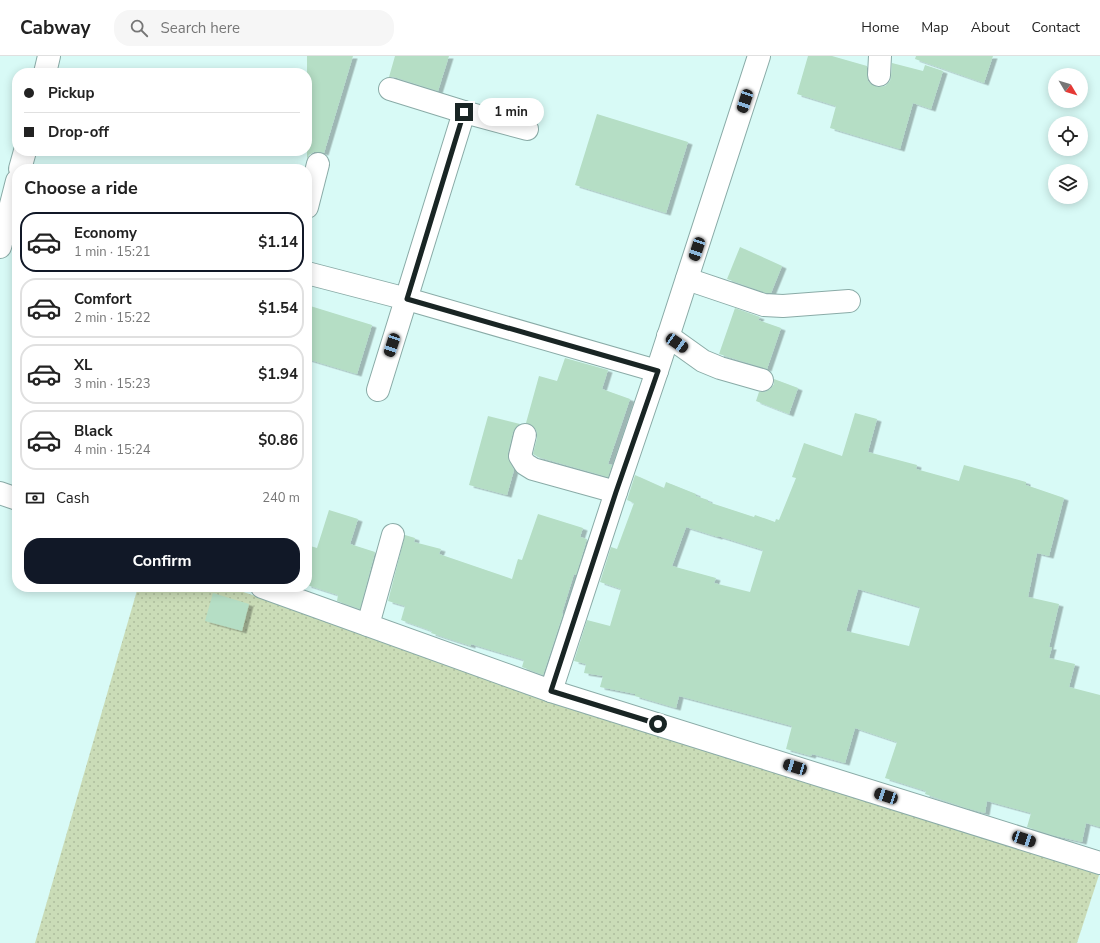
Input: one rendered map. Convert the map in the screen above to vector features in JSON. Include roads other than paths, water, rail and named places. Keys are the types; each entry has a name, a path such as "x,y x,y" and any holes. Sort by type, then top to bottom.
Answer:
{"street":[{"path":"46,68 49,56"},
{"path":"551,691 616,492 658,371 759,56"},
{"path":"390,89 464,112 527,129"},
{"path":"378,390 464,112"},
{"path":"312,187 318,164"},
{"path":"0,247 12,203"},
{"path":"312,274 407,299 658,371"},
{"path":"688,279 764,305 783,306 849,301"},
{"path":"668,336 703,361 720,368 762,380"},
{"path":"525,435 520,456 525,464 533,468 616,492"},
{"path":"0,493 12,497"},
{"path":"368,625 393,535"},
{"path":"276,592 551,691 1100,863"}]}
